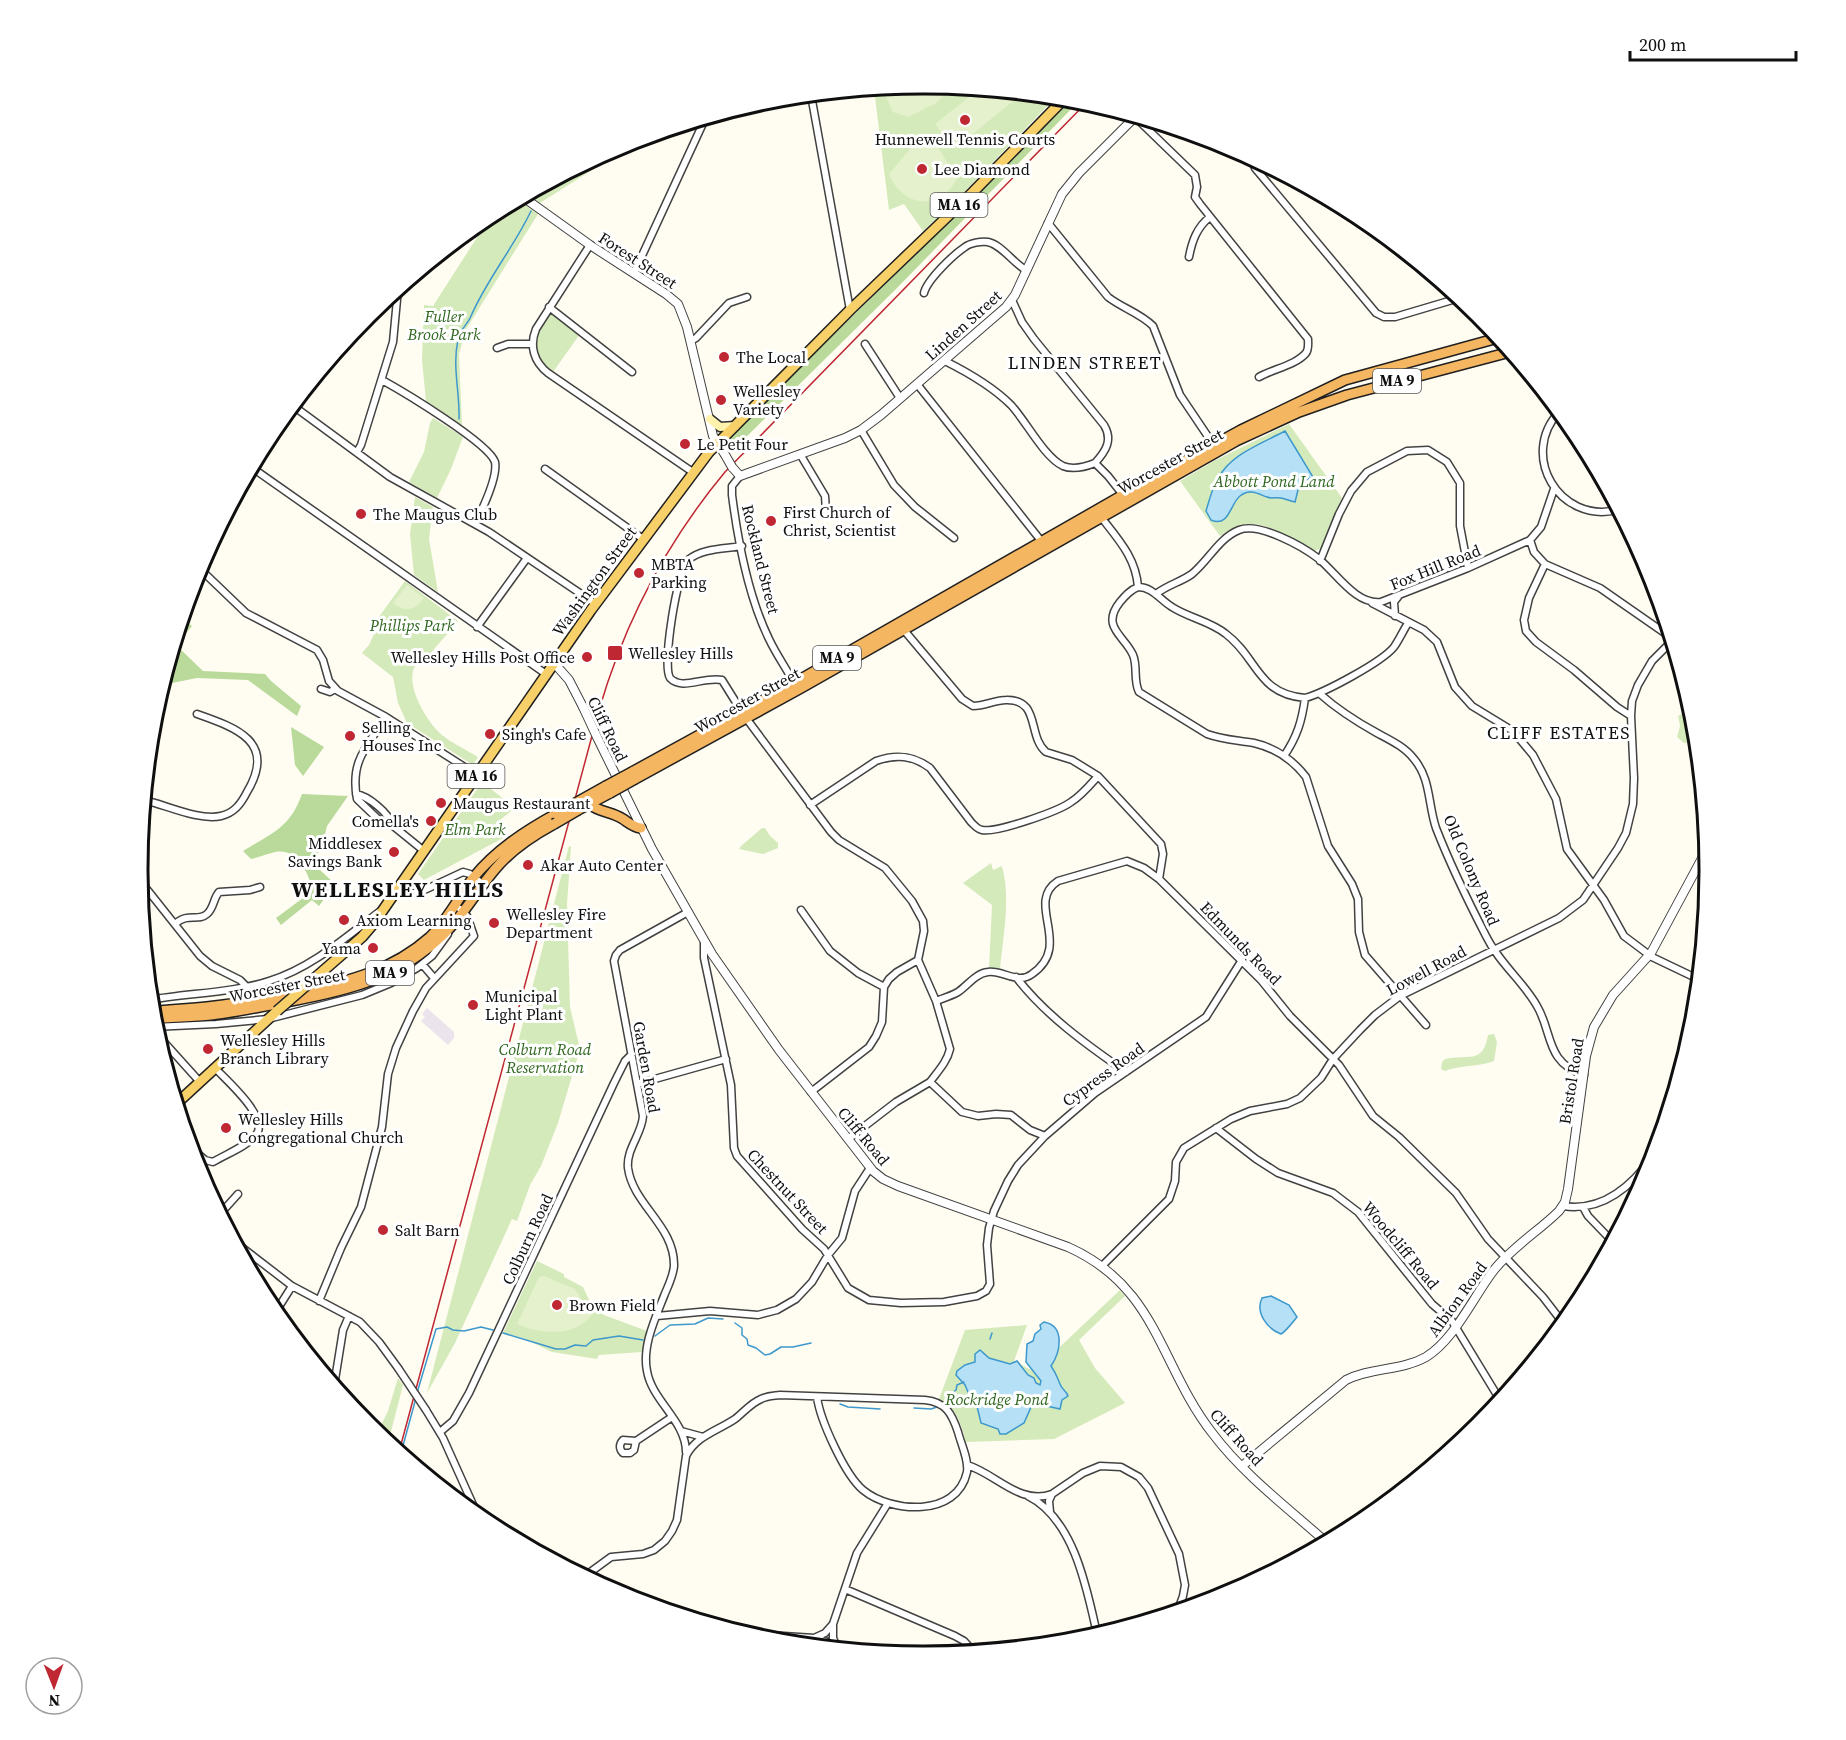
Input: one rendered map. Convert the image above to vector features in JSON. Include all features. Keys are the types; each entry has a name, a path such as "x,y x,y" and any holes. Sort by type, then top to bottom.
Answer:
{"highway":[{"name":"Worcester Street","path":"744,715 794,683 1213,444 1345,380 1489,341"},
{"path":"1477,344 1472,353 1477,360"},
{"name":"Worcester Street","path":"160,1011 237,1004 330,985 363,976 395,962 423,942 441,925 474,877 507,844 903,628 1236,441 1293,415 1357,392 1501,354"},
{"name":"Worcester Street","path":"162,1018 242,1011 339,992 389,974 435,943 455,923 495,868 513,850 555,819 578,810 585,802"},
{"path":"585,802 641,828"}],"main road":[{"name":"Washington Street","path":"182,1098 368,931 596,604 718,443 1057,106"},
{"path":"710,419 720,427 735,426"}],"street":[{"path":"812,103 850,310"},
{"name":"Linden Street","path":"740,476 827,445 861,430 945,361 1012,300 1062,194 1129,123"},
{"path":"634,273 701,128"},
{"path":"1146,128 1195,175 1197,181 1195,197 1308,339 1308,349 1305,354 1259,377"},
{"path":"1257,170 1376,314 1395,317 1449,301"},
{"name":"Forest Street","path":"529,202 675,301 683,314 713,436 718,443"},
{"path":"1189,257 1198,230 1210,217"},
{"path":"1048,223 1108,297 1144,318 1153,326 1180,395 1213,444"},
{"path":"924,293 929,282 952,258 966,246 976,243 988,242 997,246 1026,270"},
{"path":"590,245 536,329 532,344 537,360 546,370 694,473"},
{"path":"691,341 729,303 747,297"},
{"path":"945,361 990,387 1012,406 1053,459 1064,466 1076,468 1095,463 1108,445 1108,431 1034,339 1022,322 1012,300"},
{"path":"357,452 394,338 397,301"},
{"path":"549,307 632,372"},
{"path":"497,348 508,344 532,344"},
{"path":"865,344 900,398"},
{"path":"382,380 476,440 490,454 495,464 494,473 486,500 475,524"},
{"path":"917,384 1042,542"},
{"path":"299,410 410,489 475,524 596,604"},
{"path":"1553,419 1549,425 1543,447 1546,471 1554,489 1575,505 1588,511 1610,510"},
{"path":"861,430 894,485 915,507 954,538"},
{"path":"718,443 740,476"},
{"path":"1320,561 1343,506 1351,491 1367,472 1407,451 1428,450 1447,462 1460,483 1460,526 1468,568"},
{"path":"800,454 825,496 826,511"},
{"path":"1095,463 1123,495"},
{"path":"545,469 643,539"},
{"path":"258,472 546,675"},
{"name":"Rockland Street","path":"740,476 734,483 732,493 757,611 769,639 794,683"},
{"path":"1554,489 1541,527 1530,540 1533,552 1545,564 1600,588 1659,629"},
{"path":"1101,517 1132,561 1137,572 1138,587"},
{"name":"Fox Hill Road","path":"1156,594 1165,587 1190,576 1229,535 1249,527 1267,531 1306,551 1343,583 1371,603 1398,597 1530,540"},
{"path":"742,546 707,551 696,555 684,565 669,637 667,665 670,678 678,683 686,684 708,678 722,680 744,715 810,805 839,840 885,867 912,901 923,921 924,931 918,960 936,1001 950,1049 945,1062 930,1082 896,1102 848,1139"},
{"path":"477,627 527,558"},
{"path":"1545,564 1527,605 1524,620 1526,631 1536,642 1631,716"},
{"path":"206,575 246,613 317,650 335,690 386,717 477,775"},
{"path":"1408,623 1387,654 1320,694 1305,698 1287,695 1265,682 1244,653 1228,636 1215,626 1172,608 1146,587 1132,589 1116,607 1113,626 1132,653 1139,692 1208,734 1218,738 1255,743 1284,756 1306,777 1328,846 1356,893 1360,910 1359,932 1365,956 1426,1025"},
{"path":"1395,616 1394,602 1398,597"},
{"path":"1371,603 1424,630 1437,642 1455,687 1472,706 1513,731 1533,755 1556,799 1567,849 1604,900 1624,936 1649,956 1691,976"},
{"path":"903,628 962,699 973,706 1006,700 1023,704 1032,716 1036,738 1041,748 1046,752 1072,760 1098,776 1161,844 1163,854 1159,879"},
{"name":"Lowell Road","path":"1102,1266 1169,1199 1175,1181 1176,1162 1184,1148 1231,1119 1250,1111 1287,1104 1300,1098 1321,1078 1333,1059 1375,1016 1400,996 1559,918 1583,900 1622,841 1633,804 1635,759 1632,701 1645,673 1665,647"},
{"name":"Cliff Road","path":"554,663 569,680 641,828 704,940 752,1013 870,1168 891,1183 1063,1244 1102,1266 1127,1288 1142,1308 1199,1415 1220,1443 1320,1536"},
{"path":"321,689 330,692 335,690"},
{"name":"Old Colony Road","path":"1320,694 1406,751 1420,766 1426,780 1437,828 1493,950 1537,1006 1547,1036 1559,1059 1572,1070 1584,1075"},
{"path":"1284,756 1295,741 1302,721 1305,698"},
{"path":"151,803 210,817 228,814 243,800 253,783 258,760 253,746 240,731 197,714"},
{"path":"386,717 357,761 354,782 358,802 382,823 392,825 424,851"},
{"path":"810,805 876,761 903,756 921,761 930,768 977,829 988,831 1049,813 1070,803 1098,776"},
{"name":"Edmunds Road","path":"1016,977 1030,976 1048,957 1050,942 1045,898 1049,887 1058,881 1126,861 1144,868 1159,879 1261,980 1290,1016 1345,1073 1373,1116 1399,1137 1456,1193 1488,1239 1543,1297 1557,1316"},
{"name":"Bristol Road","path":"1563,1206 1568,1189 1590,1039 1601,1013 1616,991 1649,956 1699,864"},
{"path":"399,888 416,893 458,873 466,872 484,885"},
{"path":"175,924 187,916 200,917 208,913 219,892 260,888"},
{"path":"148,891 204,960 219,971 240,980 246,986"},
{"path":"319,1301 362,1201 382,1127 393,1054 416,1006 434,978 474,936 464,912 455,905"},
{"path":"158,999 246,986 269,981 294,971 347,937 386,907"},
{"path":"801,910 830,951 858,973 884,987"},
{"name":"Garden Road","path":"686,1456 686,1443 681,1431 652,1386 646,1371 648,1343 672,1277 674,1260 665,1232 634,1186 629,1173 628,1156 640,1132 643,1119 615,957 620,950 688,912"},
{"path":"164,1029 268,1019 369,992 399,979 422,964 438,949 455,923"},
{"path":"347,937 354,944"},
{"name":"Chestnut Street","path":"704,940 704,958 733,1095 736,1154 828,1255 843,1235 855,1191 870,1168"},
{"path":"811,1092 868,1047 882,1022 884,987 897,972 918,960"},
{"name":"Cypress Road","path":"828,1255 845,1285 873,1301 944,1302 977,1296 986,1291 990,1284 987,1245 991,1219 1018,1165 1045,1136 1095,1093 1206,1017 1242,960"},
{"path":"422,964 434,978"},
{"path":"936,1001 958,991 980,974 989,971 1016,977 1028,994 1100,1054 1126,1072"},
{"path":"167,1043 200,1082"},
{"name":"Colburn Road","path":"440,1432 453,1421 468,1395 614,1083 625,1061 632,1054"},
{"path":"637,1084 726,1059"},
{"path":"204,1160 213,1162 246,1142 256,1135 260,1125 256,1113 215,1068"},
{"path":"930,1082 963,1113 978,1116 1011,1115 1030,1130 1045,1136"},
{"name":"Woodcliff Road","path":"1216,1128 1278,1173 1333,1193 1353,1208 1432,1304 1455,1326 1495,1392"},
{"path":"1563,1206 1583,1207 1600,1203 1614,1197 1634,1179"},
{"path":"225,1208 238,1194"},
{"name":"Albion Road","path":"1242,1466 1339,1384 1356,1375 1399,1367 1423,1358 1442,1343 1505,1258 1563,1206"},
{"path":"1583,1207 1586,1214 1607,1236"},
{"path":"248,1252 291,1286 349,1316 369,1330 398,1368 440,1432 471,1499"},
{"path":"657,1316 710,1311 754,1315 773,1311 802,1294 815,1279 828,1255"},
{"path":"280,1304 291,1286"},
{"path":"336,1376 344,1330 349,1316"},
{"path":"592,1571 609,1558 646,1554 665,1541 674,1528 686,1456 692,1446 734,1419 752,1404 765,1398 780,1395 925,1400 941,1404 952,1416 967,1464 966,1474 958,1489 943,1502 917,1506 888,1503 867,1493 852,1478 821,1415 816,1397"},
{"path":"636,1441 672,1417"},
{"path":"681,1431 703,1437"},
{"path":"967,1464 1028,1497 1050,1512 1081,1570 1095,1626"},
{"path":"1028,1497 1036,1498 1052,1494 1083,1473 1100,1466 1118,1466 1137,1475 1148,1488 1179,1551 1185,1588 1181,1601"},
{"path":"1050,1512 1049,1501 1052,1494"},
{"path":"834,1640 833,1624 859,1549 888,1503"},
{"path":"845,1589 958,1638 965,1644"},
{"path":"812,1637 825,1633 833,1624"}],"shaded area":[{"path":"427,1008 454,1032 454,1038 448,1045 421,1021 425,1017 422,1014"}],"green space":[{"path":"923,94 974,96 1048,105 923,231 904,204 889,210 875,96"},
{"path":"885,95 944,95 936,103 908,117 893,112"},
{"name":"Hunnewell Tennis Courts","path":"970,96 1015,100 954,149 935,124"},
{"path":"1060,107 1072,109 896,289 739,444 733,448 725,443 726,439 929,242"},
{"name":"Lee Diamond","path":"923,138 930,138 957,179 941,196 922,201 903,194 889,174 910,149"},
{"path":"598,166 540,203 534,199"},
{"name":"Fuller Brook Park","path":"525,205 538,214 460,339 463,340 459,354 462,425 426,401 422,360 424,305 433,306 479,235"},
{"path":"550,311 580,334 553,372 540,357 536,343"},
{"path":"433,418 463,437 437,498 409,482 424,452"},
{"name":"Abbott Pond Land","path":"1289,424 1342,498 1322,548 1314,551 1279,532 1257,525 1233,528 1220,536 1180,481 1214,461"},
{"path":"415,497 433,507 429,539 438,592 414,575 410,534"},
{"name":"Phillips Park","path":"405,581 458,621 429,656 422,657 414,668 412,676 416,695 425,714 442,735 478,757 473,765 407,723 398,703 393,677 362,653 369,645 379,623 376,621"},
{"path":"407,585 424,598 410,609 393,603"},
{"path":"188,623 192,626 185,635"},
{"path":"180,649 203,671 265,674 301,706 297,716 248,680 197,678 171,683"},
{"path":"1683,713 1688,743 1684,743 1677,737 1680,726 1678,716"},
{"path":"291,727 324,747 303,776 295,765"},
{"name":"Elm Park","path":"482,782 515,808 495,824 505,837 424,880 418,874"},
{"path":"302,794 348,796 327,826 323,843 315,858 319,869 335,884 319,906 312,900 281,925 276,918 303,898 311,885 303,866 288,853 275,852 251,859 243,851 286,822"},
{"path":"765,828 778,843 778,848 763,854 739,849 741,846"},
{"name":"Colburn Road Reservation","path":"569,846 571,847 567,904 570,1007 580,1049 558,1123 541,1166 530,1185 517,1221 512,1219 455,1343 427,1393"},
{"path":"991,863 993,870 1002,866 1005,879 1006,918 1000,969 989,968 992,905 963,883"},
{"path":"1494,1034 1497,1042 1494,1061 1445,1071 1441,1069 1445,1059 1478,1054 1486,1044 1488,1035"},
{"path":"537,1261 564,1274 564,1277 583,1287 591,1304 604,1315 647,1331 642,1352 599,1355 597,1359 552,1352 523,1338 503,1333"},
{"name":"Brown Field","path":"544,1276 575,1289 583,1302 595,1309 589,1318 580,1325 560,1332 527,1328 517,1324 539,1277"},
{"name":"Rockridge Pond","path":"1120,1290 1125,1296 1079,1340 1095,1368 1125,1403 1054,1439 966,1442 954,1412 939,1399 965,1330 1027,1325 1014,1361 1050,1380 1046,1360"},
{"path":"398,1378 403,1385 391,1433 382,1424"}],"water":[{"path":"1285,431 1313,477 1300,482 1295,502 1247,492 1240,496 1222,521 1211,520 1206,511 1214,487 1223,471 1238,456"},
{"path":"1271,1296 1289,1305 1297,1317 1281,1334 1267,1324 1261,1314 1262,1298"},
{"name":"Rockridge Pond","path":"1044,1322 1056,1329 1058,1334 1059,1347 1051,1366 1068,1396 1062,1400 1060,1409 1038,1404 1032,1405 1024,1423 1006,1434 1000,1434 998,1429 981,1423 975,1398 956,1375 957,1371 975,1362 975,1354 980,1350 989,1358 1010,1364 1017,1361 1040,1385 1041,1381 1026,1362 1027,1344 1033,1341 1035,1334 1041,1329 1040,1325"}],"waterway":[{"path":"459,419 456,370 459,336 531,211"},
{"path":"655,1336 670,1325 695,1324 708,1318 723,1319"},
{"path":"735,1323 742,1328 742,1335 747,1339 748,1345 765,1355 781,1347 811,1343"},
{"path":"417,1393 436,1329 447,1327 464,1331 481,1327 493,1330"},
{"path":"503,1333 556,1349 565,1349 575,1345 586,1346 593,1340 619,1336 643,1340"},
{"path":"990,1339 992,1333"},
{"path":"947,1397 956,1390 957,1385 964,1382"},
{"path":"403,1445 416,1398"},
{"path":"840,1404 848,1407 880,1409"},
{"path":"914,1408 937,1407"}],"railway":[{"path":"401,1443 599,710 621,645 650,584 684,527 725,472 1079,110"}],"place":[{"name":"Hunnewell Tennis Courts","path":"965,120"},
{"name":"Lee Diamond","path":"922,169"},
{"name":"The Local","path":"724,357"},
{"name":"Wellesley Variety","path":"721,400"},
{"name":"Le Petit Four","path":"685,444"},
{"name":"The Maugus Club","path":"361,514"},
{"name":"First Church of Christ, Scientist","path":"771,521"},
{"name":"MBTA Parking","path":"639,573"},
{"name":"Wellesley Hills","path":"615,653"},
{"name":"Wellesley Hills Post Office","path":"587,657"},
{"name":"Singh's Cafe","path":"490,734"},
{"name":"Selling Houses Inc","path":"350,736"},
{"name":"Maugus Restaurant","path":"441,803"},
{"name":"Comella's","path":"431,821"},
{"name":"Middlesex Savings Bank","path":"394,852"},
{"name":"Akar Auto Center","path":"528,865"},
{"name":"Axiom Learning","path":"344,920"},
{"name":"Wellesley Fire Department","path":"494,923"},
{"name":"Yama","path":"373,948"},
{"name":"Municipal Light Plant","path":"473,1005"},
{"name":"Wellesley Hills Branch Library","path":"208,1049"},
{"name":"Wellesley Hills Congregational Church","path":"226,1128"},
{"name":"Salt Barn","path":"383,1230"},
{"name":"Brown Field","path":"557,1305"}],"district":[{"name":"LINDEN STREET","path":"1085,363"},
{"name":"CLIFF ESTATES","path":"1559,733"},
{"name":"WELLESLEY HILLS","path":"398,889"}]}
